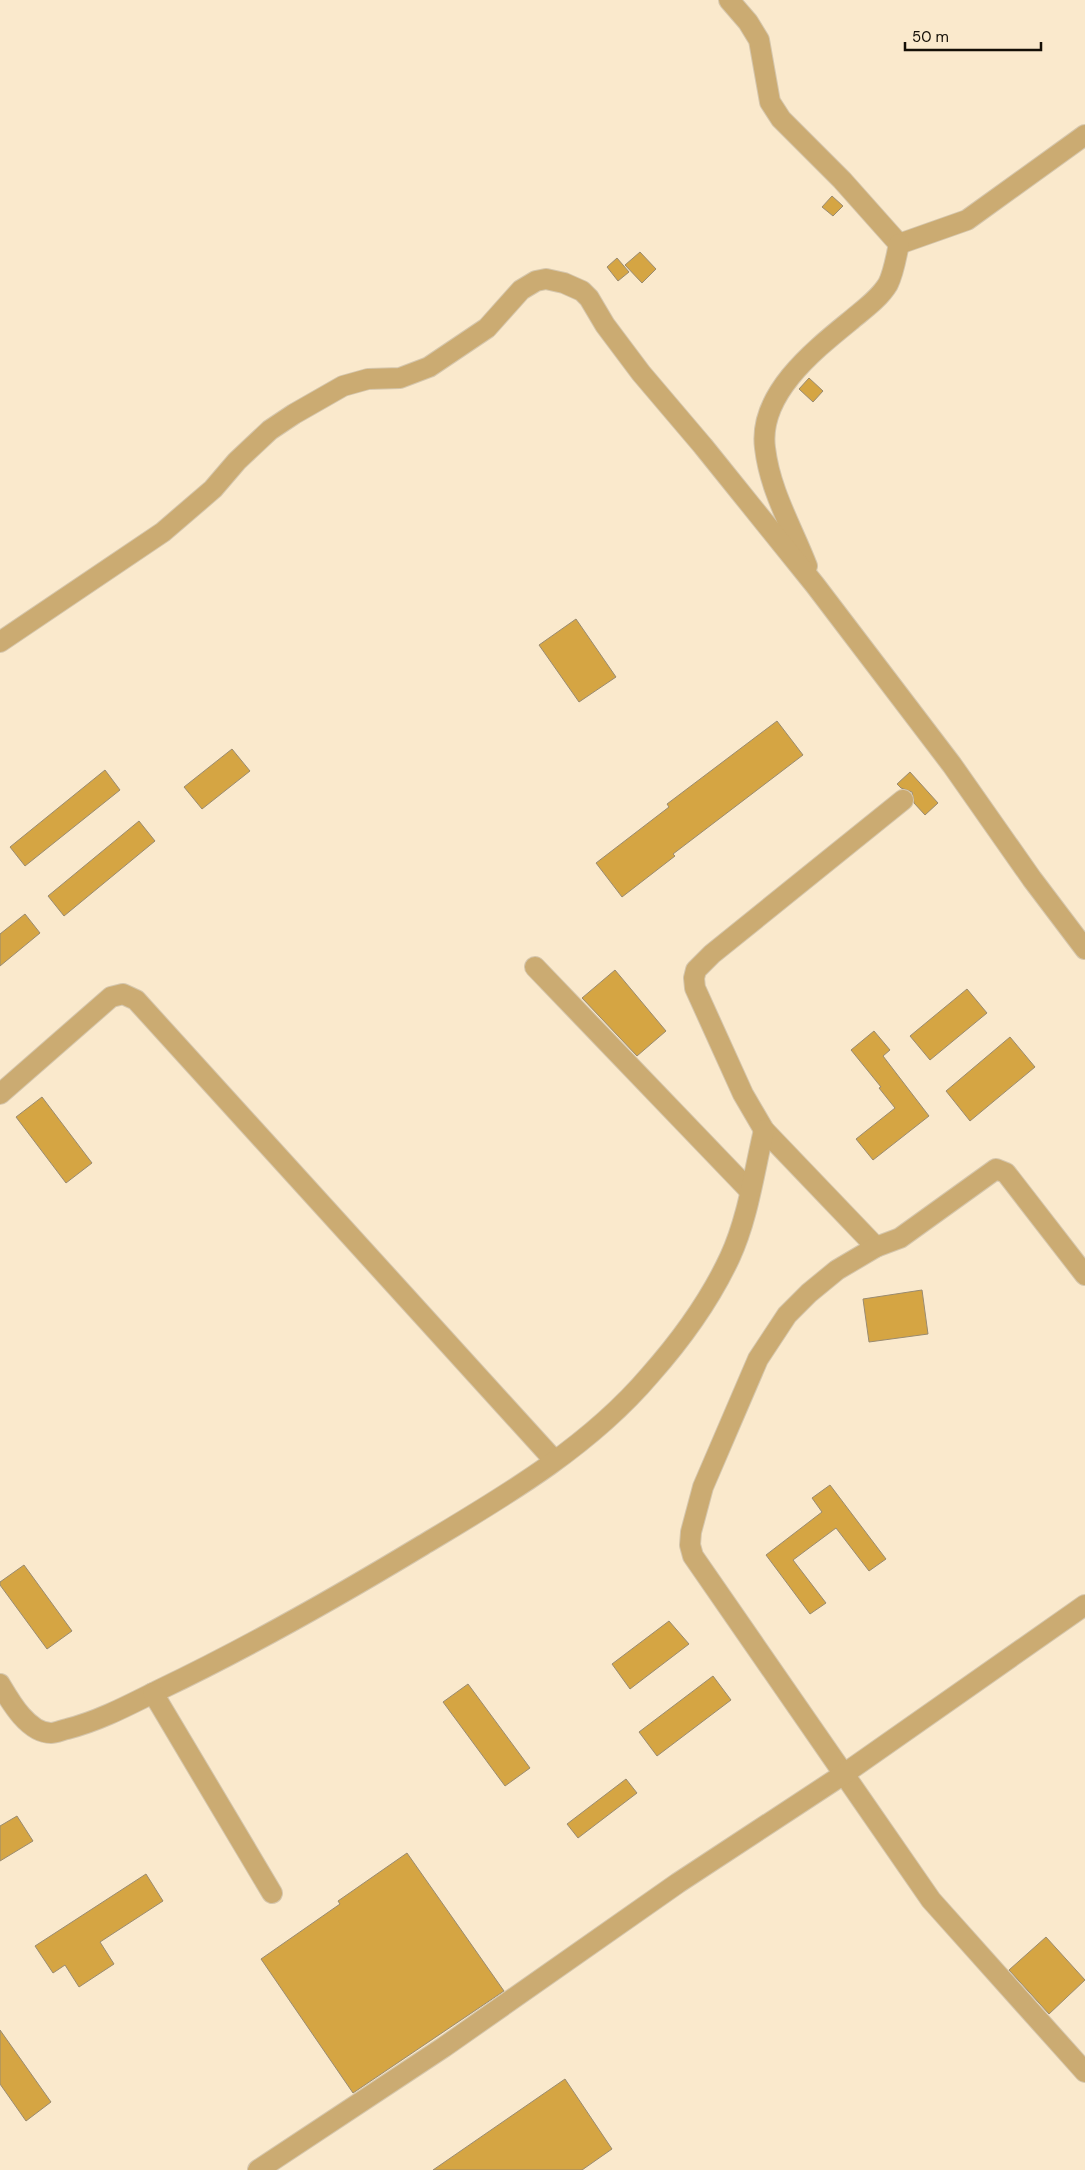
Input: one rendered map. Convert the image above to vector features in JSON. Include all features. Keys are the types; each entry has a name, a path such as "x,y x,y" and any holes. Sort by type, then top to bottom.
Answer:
{"street":[{"path":"729,0 748,22 759,40 770,102 781,119 842,180 899,244"},
{"path":"899,244 967,220 1085,135"},
{"path":"815,585 779,504 767,464 764,446 765,427 770,411 793,371 870,304 888,284 899,244"},
{"path":"0,642 163,532 213,489 270,430 294,414 343,386 368,379 400,378 429,367 488,328 521,290 536,281 546,279 572,286 582,291 588,298 605,325 641,373 703,446 815,585 952,765 1032,879 1085,949"},
{"path":"876,1247 764,1130 740,1086 699,999 694,978 696,970 712,954 903,800"},
{"path":"535,967 750,1191"},
{"path":"0,1094 111,996 123,994 136,1000 554,1460"},
{"path":"0,1684 19,1713 30,1725 50,1733 88,1724 220,1661 372,1575 499,1499 582,1441 616,1411 650,1376 699,1313 730,1256 746,1209 764,1130"},
{"path":"1085,1275 1006,1173 996,1169 900,1238 876,1247 837,1270 809,1293 787,1315 758,1359 703,1487 690,1532 690,1545 693,1556 931,1900 1085,2072"},
{"path":"258,2170 444,2047 678,1883 844,1774 1085,1606"},
{"path":"153,1693 272,1894"}],"building":[{"path":"832,196 843,206 833,216 822,207"},
{"path":"640,252 656,269 642,283 625,265"},
{"path":"617,258 629,272 618,281 607,267"},
{"path":"809,378 823,391 813,402 799,389"},
{"path":"576,619 616,677 579,702 539,645"},
{"path":"777,721 803,755 673,854 675,856 622,897 596,863 669,807 667,804"},
{"path":"232,749 250,771 202,809 184,787"},
{"path":"105,770 120,790 25,866 10,847"},
{"path":"910,772 938,803 925,815 914,803 912,792 901,788 897,784"},
{"path":"139,821 155,841 64,916 48,896"},
{"path":"25,914 40,933 0,966 0,934"},
{"path":"615,970 666,1031 637,1056 582,998"},
{"path":"967,989 987,1013 930,1060 910,1036"},
{"path":"874,1031 890,1050 883,1056 929,1116 873,1160 856,1139 895,1108 879,1088 881,1087 851,1050"},
{"path":"1010,1037 1035,1067 970,1121 946,1091"},
{"path":"42,1097 92,1163 66,1183 16,1117"},
{"path":"922,1290 928,1334 869,1342 863,1299"},
{"path":"830,1485 886,1559 869,1571 836,1528 793,1560 826,1603 810,1614 766,1555 822,1512 812,1498"},
{"path":"24,1565 72,1631 47,1649 0,1585 0,1582"},
{"path":"669,1621 689,1644 630,1689 612,1664"},
{"path":"713,1676 731,1700 657,1756 639,1732"},
{"path":"468,1684 530,1768 505,1786 443,1702"},
{"path":"626,1779 637,1793 578,1838 567,1824"},
{"path":"17,1816 33,1841 0,1861 0,1826"},
{"path":"407,1853 504,1991 353,2093 261,1959 340,1904 338,1901"},
{"path":"146,1874 163,1901 100,1942 114,1964 79,1987 65,1965 53,1973 35,1946"},
{"path":"1046,1937 1085,1980 1049,2014 1009,1970"},
{"path":"0,2030 51,2102 26,2121 0,2084"},
{"path":"565,2079 612,2149 582,2170 433,2170"}]}
